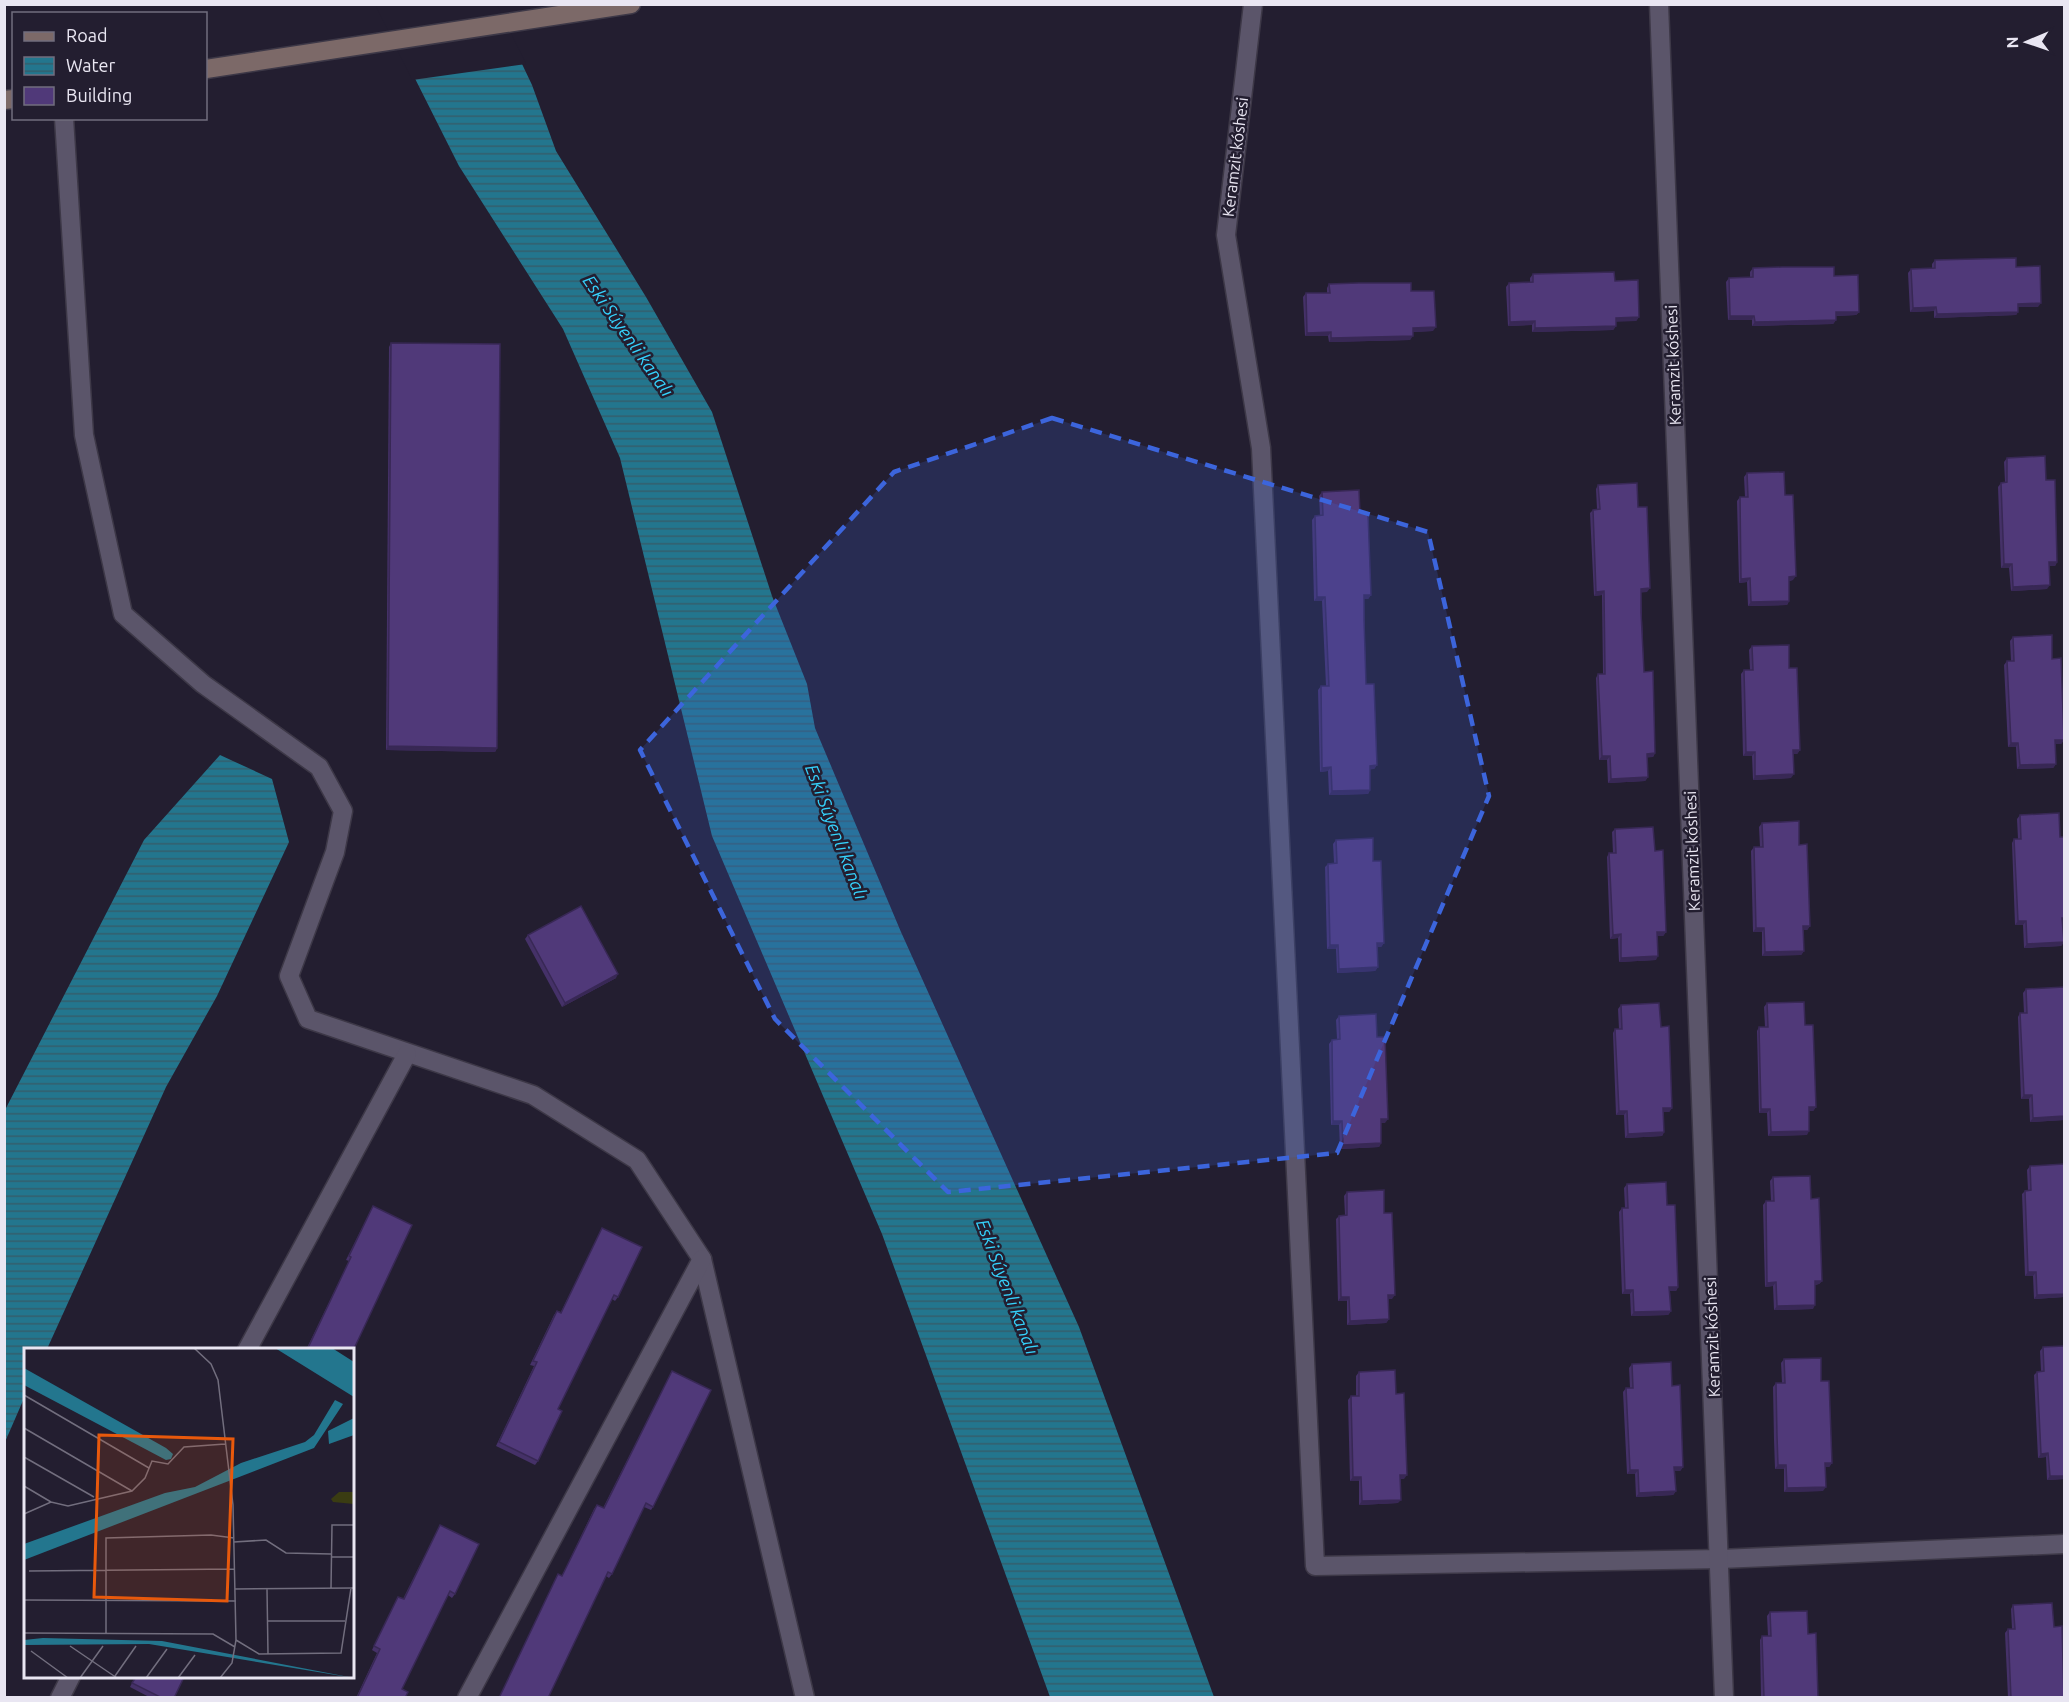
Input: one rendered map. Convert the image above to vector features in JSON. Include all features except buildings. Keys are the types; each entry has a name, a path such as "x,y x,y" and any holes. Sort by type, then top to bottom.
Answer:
{"street":[{"path":"207,69 631,4"},
{"name":"Keramzit kóshesi","path":"1253,4 1226,235 1261,448 1315,1566 1720,1559"},
{"name":"Keramzit kóshesi","path":"1659,4 1724,1698"},
{"path":"64,120 84,435 123,614 203,684 319,767 343,811 335,852 289,976 308,1019 533,1095 637,1160 702,1259 805,1698"},
{"path":"249,1348 407,1054"},
{"path":"467,1698 702,1259"},
{"path":"1720,1559 2064,1544"},
{"path":"60,1698 70,1678"}],"highlighted area":[{"path":"1052,418 1428,532 1489,796 1337,1153 948,1192 775,1019 640,750 894,472"}],"water":[{"name":"Eski Súyenli kanalı","path":"378,5 494,5 532,85 556,151 646,297 712,412 772,596 807,684 815,728 901,932 1079,1327 1214,1697 1050,1697 882,1234 712,836 620,458 563,329 459,166"},
{"path":"220,755 272,779 289,842 217,996 166,1087 47,1348 24,1348 24,1398 5,1442 5,1110 144,840"}],"pier":[{"path":"375,4 497,4 526,64 412,80"}]}
